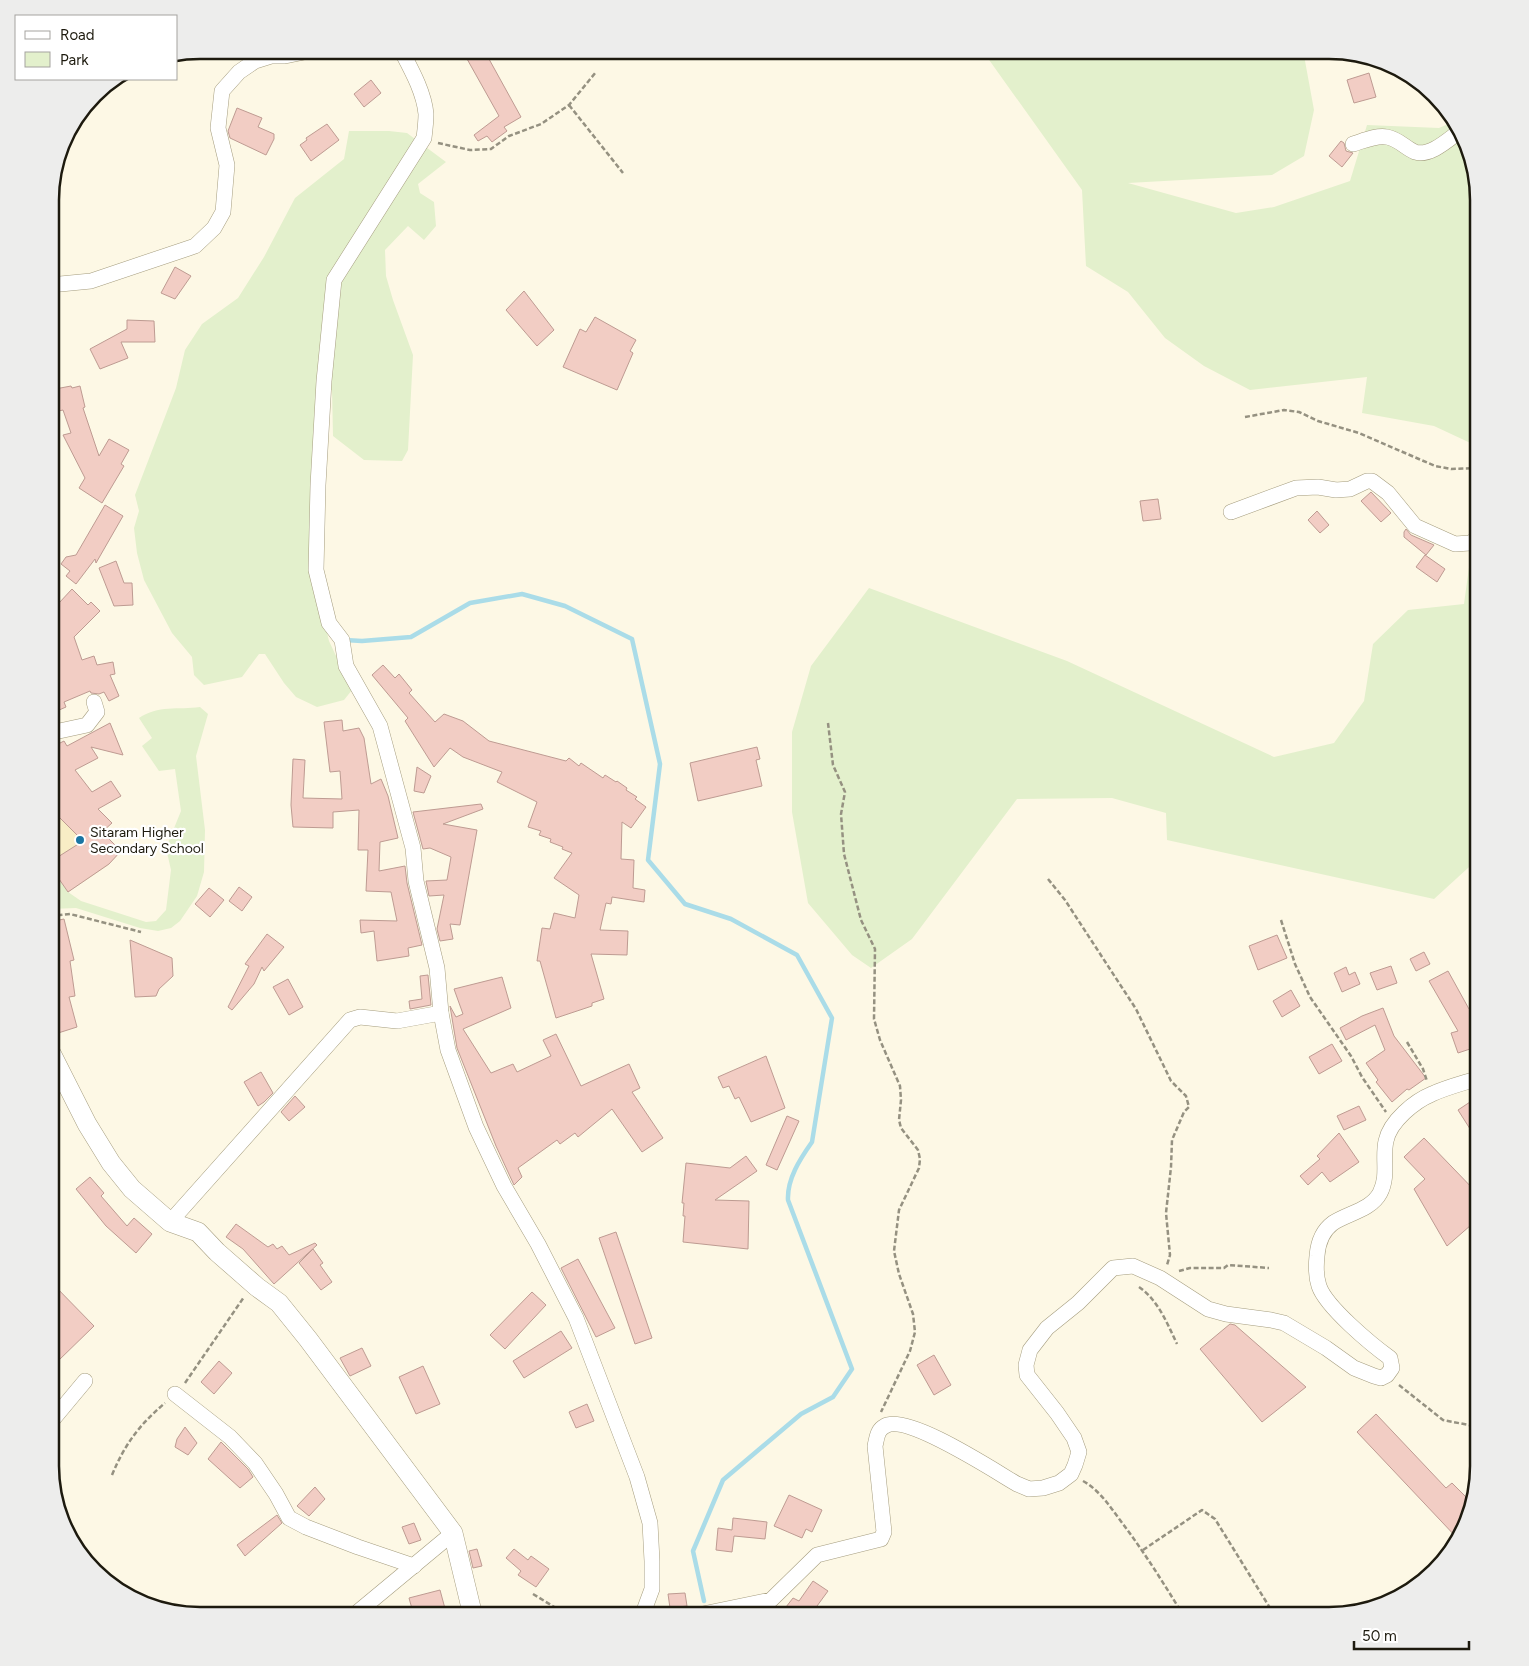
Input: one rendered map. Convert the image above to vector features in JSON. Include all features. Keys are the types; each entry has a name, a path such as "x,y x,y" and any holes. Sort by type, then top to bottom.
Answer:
{"main road":[{"path":"59,1070 87,1124 111,1163 132,1189 170,1222 198,1232 217,1252 257,1287 279,1303 308,1339 453,1533 471,1607"}],"street":[{"path":"59,284 91,281 195,246 214,228 223,212 227,165 218,128 222,91 239,72 261,59"},
{"path":"405,59 423,100 426,114 424,138 334,280 318,485 316,570 328,623 342,640 346,666 380,726 413,848 416,882 436,968 448,1050 476,1127 504,1186 538,1244 576,1318 637,1477 650,1523 652,1589 645,1607"},
{"path":"1353,144 1381,136 1399,141 1415,152 1428,152 1454,134"},
{"path":"1231,512 1296,488 1350,489 1367,481 1372,481 1388,493 1415,526 1455,544 1470,543"},
{"path":"59,730 87,725 97,712 94,702"},
{"path":"170,1222 350,1020 360,1017 397,1021 441,1012"},
{"path":"736,1607 770,1600 817,1555 881,1539 884,1532 875,1446 877,1435 886,1424 894,1424 919,1431 945,1442 1029,1489 1043,1488 1059,1483 1071,1474 1078,1452 1074,1438 1028,1375 1026,1365 1030,1350 1048,1328 1078,1303 1113,1268 1133,1266 1160,1278 1208,1309 1226,1314 1284,1323 1326,1348 1354,1368 1382,1378 1392,1368 1390,1358 1368,1341 1327,1300 1319,1286 1316,1262 1318,1246 1323,1234 1332,1224 1373,1203 1380,1194 1385,1180 1386,1140 1393,1124 1413,1106 1431,1094 1470,1081"},
{"path":"59,1412 85,1381"},
{"path":"175,1394 230,1437 255,1463 276,1494 289,1518 306,1527 414,1566"},
{"path":"364,1607 453,1533"}],"path":[{"path":"424,138 470,150 491,149 510,136 541,124 569,105 596,72"},
{"path":"569,105 623,173"},
{"path":"1245,417 1284,410 1299,412 1318,422 1359,433 1435,466 1451,469 1470,468"},
{"path":"828,723 833,765 845,792 841,814 844,854 861,920 875,950 874,1019 880,1040 900,1086 899,1120 901,1128 918,1150 920,1159 919,1168 900,1210 894,1251 899,1274 914,1314 915,1332 910,1351 881,1414 886,1424"},
{"path":"1048,879 1065,900 1136,1009 1171,1081 1186,1096 1189,1107 1184,1112 1172,1140 1166,1213 1170,1255 1167,1267 1160,1278"},
{"path":"59,915 70,914 141,932"},
{"path":"1281,920 1295,964 1310,998 1351,1056 1362,1077 1393,1124"},
{"path":"1407,1042 1424,1069 1431,1094"},
{"path":"1160,1278 1190,1268 1224,1268 1228,1265 1268,1268"},
{"path":"1134,1284 1150,1294 1177,1344"},
{"path":"1386,1375 1443,1420 1470,1425"},
{"path":"1071,1474 1089,1484 1105,1500 1143,1550 1178,1607"},
{"path":"1143,1550 1202,1510 1215,1519 1269,1607"},
{"path":"534,1594 555,1607"}],"shaded area":[{"name":"Sitaram Higher Secondary School","path":"59,788 121,851 107,866 68,892 59,879"}],"green space":[{"path":"988,59 1305,59 1314,110 1304,156 1272,175 1128,183 1236,213 1274,207 1350,181 1367,125 1439,128 1448,124 1463,155 1468,172 1470,191 1470,443 1434,426 1362,413 1367,377 1250,390 1204,366 1165,338 1128,292 1086,266 1082,190"},
{"path":"349,131 407,133 446,162 418,184 420,193 434,202 436,226 424,240 408,226 385,250 386,276 413,355 408,450 402,461 364,460 333,436 332,390 318,389 310,561 329,641 352,690 344,700 317,707 296,697 284,683 265,654 259,654 242,677 204,685 194,675 192,657 172,633 144,580 137,553 134,528 139,511 135,495 176,388 185,350 202,324 238,298 264,257 295,198 344,159"},
{"path":"1470,560 1470,866 1434,899 1167,840 1166,813 1112,798 1017,799 912,939 871,968 852,955 808,903 792,812 792,732 811,666 869,588 1067,661 1274,757 1334,743 1364,701 1373,644 1408,610 1464,604"},
{"path":"200,707 208,714 196,756 205,830 204,872 197,896 180,921 171,928 158,931 140,928 76,908 59,909 59,879 68,892 81,901 146,922 156,921 166,910 171,870 166,848 181,811 175,769 159,771 142,746 152,738 139,718 153,711"}],"building":[{"path":"467,59 489,59 521,117 504,127 507,131 492,142 487,136 478,141 474,135 499,116"},
{"path":"1369,73 1376,97 1354,103 1347,80"},
{"path":"371,80 381,93 364,107 354,94"},
{"path":"237,108 262,118 258,127 274,134 274,139 266,155 230,138 228,131"},
{"path":"327,124 339,140 311,161 300,145 307,140 306,138"},
{"path":"1341,141 1344,143 1346,151 1353,153 1342,167 1329,156"},
{"path":"175,267 191,276 175,299 161,293"},
{"path":"524,291 554,330 537,346 506,310"},
{"path":"595,317 636,340 630,351 633,353 617,390 563,367 580,329 586,332"},
{"path":"127,320 154,321 155,342 121,342 128,358 100,369 90,349 127,329"},
{"path":"80,386 85,407 83,408 99,456 109,439 129,450 121,464 124,466 102,503 79,488 85,478 63,435 71,433 63,410 59,411 59,388"},
{"path":"1371,492 1391,513 1381,522 1361,501"},
{"path":"1158,499 1161,519 1143,521 1140,501"},
{"path":"105,505 123,516 96,563 95,559 76,584 66,576 70,571 61,564 66,557 76,555"},
{"path":"1317,511 1329,525 1320,533 1308,520"},
{"path":"1406,529 1411,535 1434,545 1426,555 1404,537"},
{"path":"1425,555 1445,569 1437,582 1416,567"},
{"path":"116,561 124,583 132,583 133,605 114,606 99,568"},
{"path":"72,589 88,605 91,602 100,611 74,637 82,660 94,656 97,665 113,662 115,674 110,675 119,696 109,701 104,692 99,694 91,693 90,691 64,702 66,707 59,710 59,603"},
{"path":"383,665 395,678 399,674 412,690 409,693 435,722 444,714 463,721 489,741 566,761 569,758 579,766 581,763 603,778 605,775 617,781 646,807 631,828 622,822 621,859 634,860 633,888 645,890 644,902 612,897 611,904 606,903 600,930 628,931 627,955 591,954 604,999 592,1003 592,1006 556,1018 540,961 537,961 542,928 550,929 554,913 575,918 579,895 554,878 572,853 550,842 551,839 539,835 541,831 528,827 537,802 497,782 502,772 463,757 450,748 434,767 405,721 408,718 372,675"},
{"path":"342,720 343,731 359,728 364,738 371,784 381,779 388,796 398,838 380,842 379,871 405,866 407,883 422,945 408,948 409,956 377,961 374,931 361,933 360,920 397,921 391,892 366,891 368,850 358,850 359,810 333,812 333,828 293,827 291,805 293,759 305,760 303,798 342,799 340,771 330,772 324,722"},
{"path":"110,723 123,755 91,747 98,758 75,770 92,792 111,781 121,796 98,809 112,823 102,832 121,851 109,864 68,892 59,879 59,856 83,841 59,817 59,744 64,741 67,746"},
{"path":"757,747 760,759 756,760 762,786 698,801 690,763"},
{"path":"417,767 431,776 424,793 414,791"},
{"path":"481,804 483,809 443,824 477,830 460,925 450,924 453,939 440,941 437,929 444,895 429,896 426,881 447,880 451,857 430,848 423,849 413,812"},
{"path":"239,887 252,897 242,911 229,901"},
{"path":"209,888 224,900 210,917 195,904"},
{"path":"64,919 74,960 70,961 75,996 69,997 77,1027 59,1033 59,920"},
{"path":"267,934 284,947 264,971 262,967 254,984 232,1010 228,1007 249,966 245,964"},
{"path":"1277,935 1287,958 1258,970 1249,946"},
{"path":"130,940 172,958 173,976 159,989 156,996 135,997"},
{"path":"1424,952 1430,964 1416,971 1410,959"},
{"path":"1391,966 1397,983 1377,990 1370,973"},
{"path":"1346,967 1349,975 1355,972 1360,984 1342,992 1334,973"},
{"path":"1448,971 1470,1008 1470,1049 1458,1053 1451,1033 1458,1031 1429,981"},
{"path":"428,975 431,1005 410,1009 409,1001 422,999 420,976"},
{"path":"502,977 511,1008 463,1029 491,1073 513,1064 517,1072 551,1056 543,1040 556,1034 581,1086 629,1064 640,1088 632,1092 663,1138 642,1152 612,1109 578,1137 575,1133 560,1144 557,1140 518,1168 522,1177 514,1185 496,1146 457,1048 450,1006 456,1017 463,1014 454,989"},
{"path":"288,979 303,1007 289,1015 273,987"},
{"path":"1291,990 1300,1006 1282,1017 1273,1001"},
{"path":"1383,1008 1394,1036 1426,1078 1409,1090 1407,1089 1392,1102 1376,1082 1378,1080 1366,1063 1385,1050 1375,1025 1346,1040 1340,1028 1362,1016"},
{"path":"1332,1044 1342,1061 1319,1074 1309,1057"},
{"path":"766,1056 785,1108 751,1122 739,1097 735,1099 729,1086 723,1088 718,1077"},
{"path":"261,1072 273,1093 258,1106 244,1082"},
{"path":"295,1096 305,1107 289,1121 281,1112"},
{"path":"1470,1102 1470,1129 1458,1110"},
{"path":"1359,1106 1366,1120 1344,1130 1337,1116"},
{"path":"787,1116 799,1121 777,1170 766,1165"},
{"path":"1339,1133 1359,1162 1330,1182 1322,1172 1308,1185 1300,1176 1320,1159 1317,1156"},
{"path":"1424,1138 1470,1186 1470,1226 1447,1246 1414,1189 1425,1179 1404,1157"},
{"path":"746,1156 757,1171 715,1200 749,1201 748,1249 683,1242 685,1216 683,1216 684,1203 682,1203 686,1163 730,1168"},
{"path":"90,1177 104,1193 101,1196 127,1226 134,1218 152,1234 136,1253 106,1226 76,1189"},
{"path":"236,1224 268,1247 273,1244 277,1249 282,1246 289,1255 315,1243 317,1245 274,1284 243,1249 226,1237"},
{"path":"616,1232 652,1338 635,1344 599,1238"},
{"path":"313,1249 323,1263 320,1265 332,1282 321,1290 299,1263"},
{"path":"578,1259 615,1328 596,1337 561,1268"},
{"path":"59,1290 94,1326 59,1360"},
{"path":"532,1292 546,1305 505,1349 490,1335"},
{"path":"1230,1324 1235,1325 1306,1387 1262,1422 1200,1349"},
{"path":"561,1331 572,1348 524,1378 513,1361"},
{"path":"362,1348 371,1366 350,1376 340,1358"},
{"path":"934,1355 951,1385 934,1395 917,1365"},
{"path":"219,1361 232,1373 214,1394 201,1382"},
{"path":"423,1366 440,1404 416,1414 399,1377"},
{"path":"587,1404 594,1421 576,1428 569,1412"},
{"path":"1376,1414 1446,1488 1452,1483 1467,1498 1453,1534 1357,1432"},
{"path":"185,1427 197,1443 188,1455 175,1447 177,1439"},
{"path":"221,1442 248,1469 253,1477 240,1488 208,1459"},
{"path":"315,1487 325,1499 309,1516 297,1506"},
{"path":"789,1495 822,1510 812,1532 806,1529 802,1538 774,1526"},
{"path":"277,1515 282,1523 245,1556 237,1545"},
{"path":"733,1518 767,1522 765,1539 734,1536 732,1552 716,1550 718,1528 732,1530"},
{"path":"414,1523 421,1540 409,1544 402,1527"},
{"path":"477,1549 482,1566 473,1568 469,1551"},
{"path":"514,1549 528,1560 531,1556 549,1569 536,1587 518,1575 521,1571 506,1558"},
{"path":"813,1581 828,1591 817,1606 818,1607 786,1607 793,1598 799,1601"},
{"path":"440,1590 445,1607 412,1607 409,1598"},
{"path":"685,1593 687,1606 670,1607 668,1594"}],"waterway":[{"path":"345,640 362,641 411,637 470,603 522,594 565,606 632,639 660,764 648,860 685,904 731,919 797,955 832,1018 812,1142 792,1177 788,1200 852,1369 833,1397 801,1414 723,1480 693,1551 704,1601"}],"place":[{"name":"Sitaram Higher Secondary School","path":"80,840"}]}
